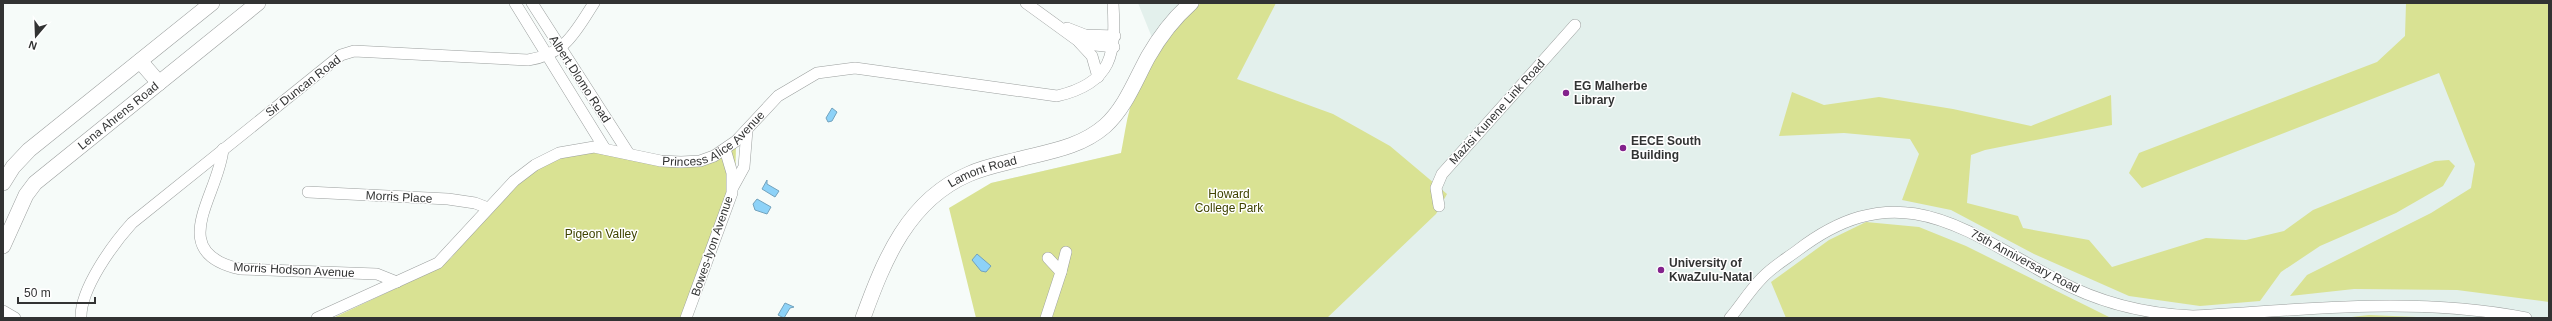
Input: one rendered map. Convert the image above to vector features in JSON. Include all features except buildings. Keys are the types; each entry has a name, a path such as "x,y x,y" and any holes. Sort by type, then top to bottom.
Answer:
{"main road":[{"path":"3,183 13,167 29,150 212,3"},
{"name":"Lena Ahrens Road","path":"3,246 26,195 35,183 258,3"},
{"name":"Lamont Road","path":"863,318 882,266 894,243 909,221 931,199 968,174 985,168 1062,149 1093,135 1118,112 1163,32 1191,3"},
{"path":"140,61 159,83"},
{"path":"13,167 35,183"}],"street":[{"name":"Albert Dlomo Road","path":"515,3 605,149"},
{"name":"Albert Dlomo Road","path":"532,3 629,154"},
{"name":"Sir Duncan Road","path":"81,318 84,300 92,283 115,242 132,223 342,55 354,52 528,60 548,55 561,48 594,3"},
{"path":"1026,3 1077,40 1092,56 1098,77"},
{"path":"1113,3 1114,41"},
{"path":"1056,24 1085,35 1114,41"},
{"name":"Mazisi Kunene Link Road","path":"1439,206 1436,188 1442,174 1575,25"},
{"path":"1077,40 1094,45 1114,41"},
{"name":"Princess Alice Avenue","path":"318,318 438,262 514,181 535,165 559,152 578,148 605,149 661,161 700,161 714,156 725,149 747,130 778,96 817,73 835,69 855,68 1057,96 1086,88 1098,77 1114,41"},
{"path":"732,188 744,167 747,130"},
{"name":"Bowes-lyon Avenue","path":"686,318 732,188 732,173 725,149"},
{"name":"Morris Hodson Avenue","path":"223,150 222,161 200,227 202,245 210,257 226,266 240,269 377,274 397,282"},
{"name":"Morris Place","path":"308,192 448,199 475,203 488,208"},
{"name":"75th Anniversary Road","path":"1730,318 1762,277 1830,227 1862,216 1898,212 1931,217 1974,234 2078,289 2126,306 2168,315 2193,316 2409,304 2473,309 2526,318"},
{"path":"1046,318 1066,252"},
{"path":"1048,258 1061,272"},
{"path":"3,311 15,318"}],"shaded area":[{"path":"1138,3 2549,3 2549,318 981,318 991,183 1122,153 1130,108 1157,50"}],"green space":[{"name":"Howard College Park","path":"1201,3 1276,3 1237,79 1333,114 1390,146 1447,194 1436,214 1327,318 976,318 949,208 991,183 1121,153 1130,108 1142,78 1150,63 1158,50 1178,25"},
{"path":"2406,3 2549,3 2549,302 2457,290 2354,289 2290,296 2307,275 2431,213 2471,188 2475,164 2439,73 2142,188 2129,173 2139,153 2377,62 2405,36"},
{"path":"1792,92 1824,105 1879,97 1953,109 2031,126 2111,95 2112,125 1985,150 1971,155 1967,203 2018,216 2023,228 2089,240 2112,267 2206,238 2246,240 2284,231 2313,210 2435,161 2449,160 2455,166 2443,186 2396,213 2320,246 2281,272 2260,301 2200,306 2129,296 2034,254 1951,210 1902,200 1919,154 1910,139 1844,133 1779,136"},
{"name":"Pigeon Valley","path":"736,145 735,187 688,318 333,318 424,275 451,258 493,207 536,168 573,154 606,149 675,163"},
{"path":"1866,222 1919,227 1966,246 2111,318 1786,318 1771,282 1829,240"},
{"path":"2369,315 2441,318 2343,318"}],"water":[{"path":"832,108 837,112 832,121 828,122 826,118"},
{"path":"767,180 767,184 779,191 775,197 762,189"},
{"path":"757,199 771,207 767,214 755,210 753,204"},
{"path":"977,254 991,266 986,272 981,271 972,260"},
{"path":"785,303 794,307 790,308 784,318 778,315"}],"place":[{"name":"EG Malherbe Library","path":"1566,93"},
{"name":"EECE South Building","path":"1623,148"},
{"name":"University of KwaZulu-Natal","path":"1661,270"}]}
